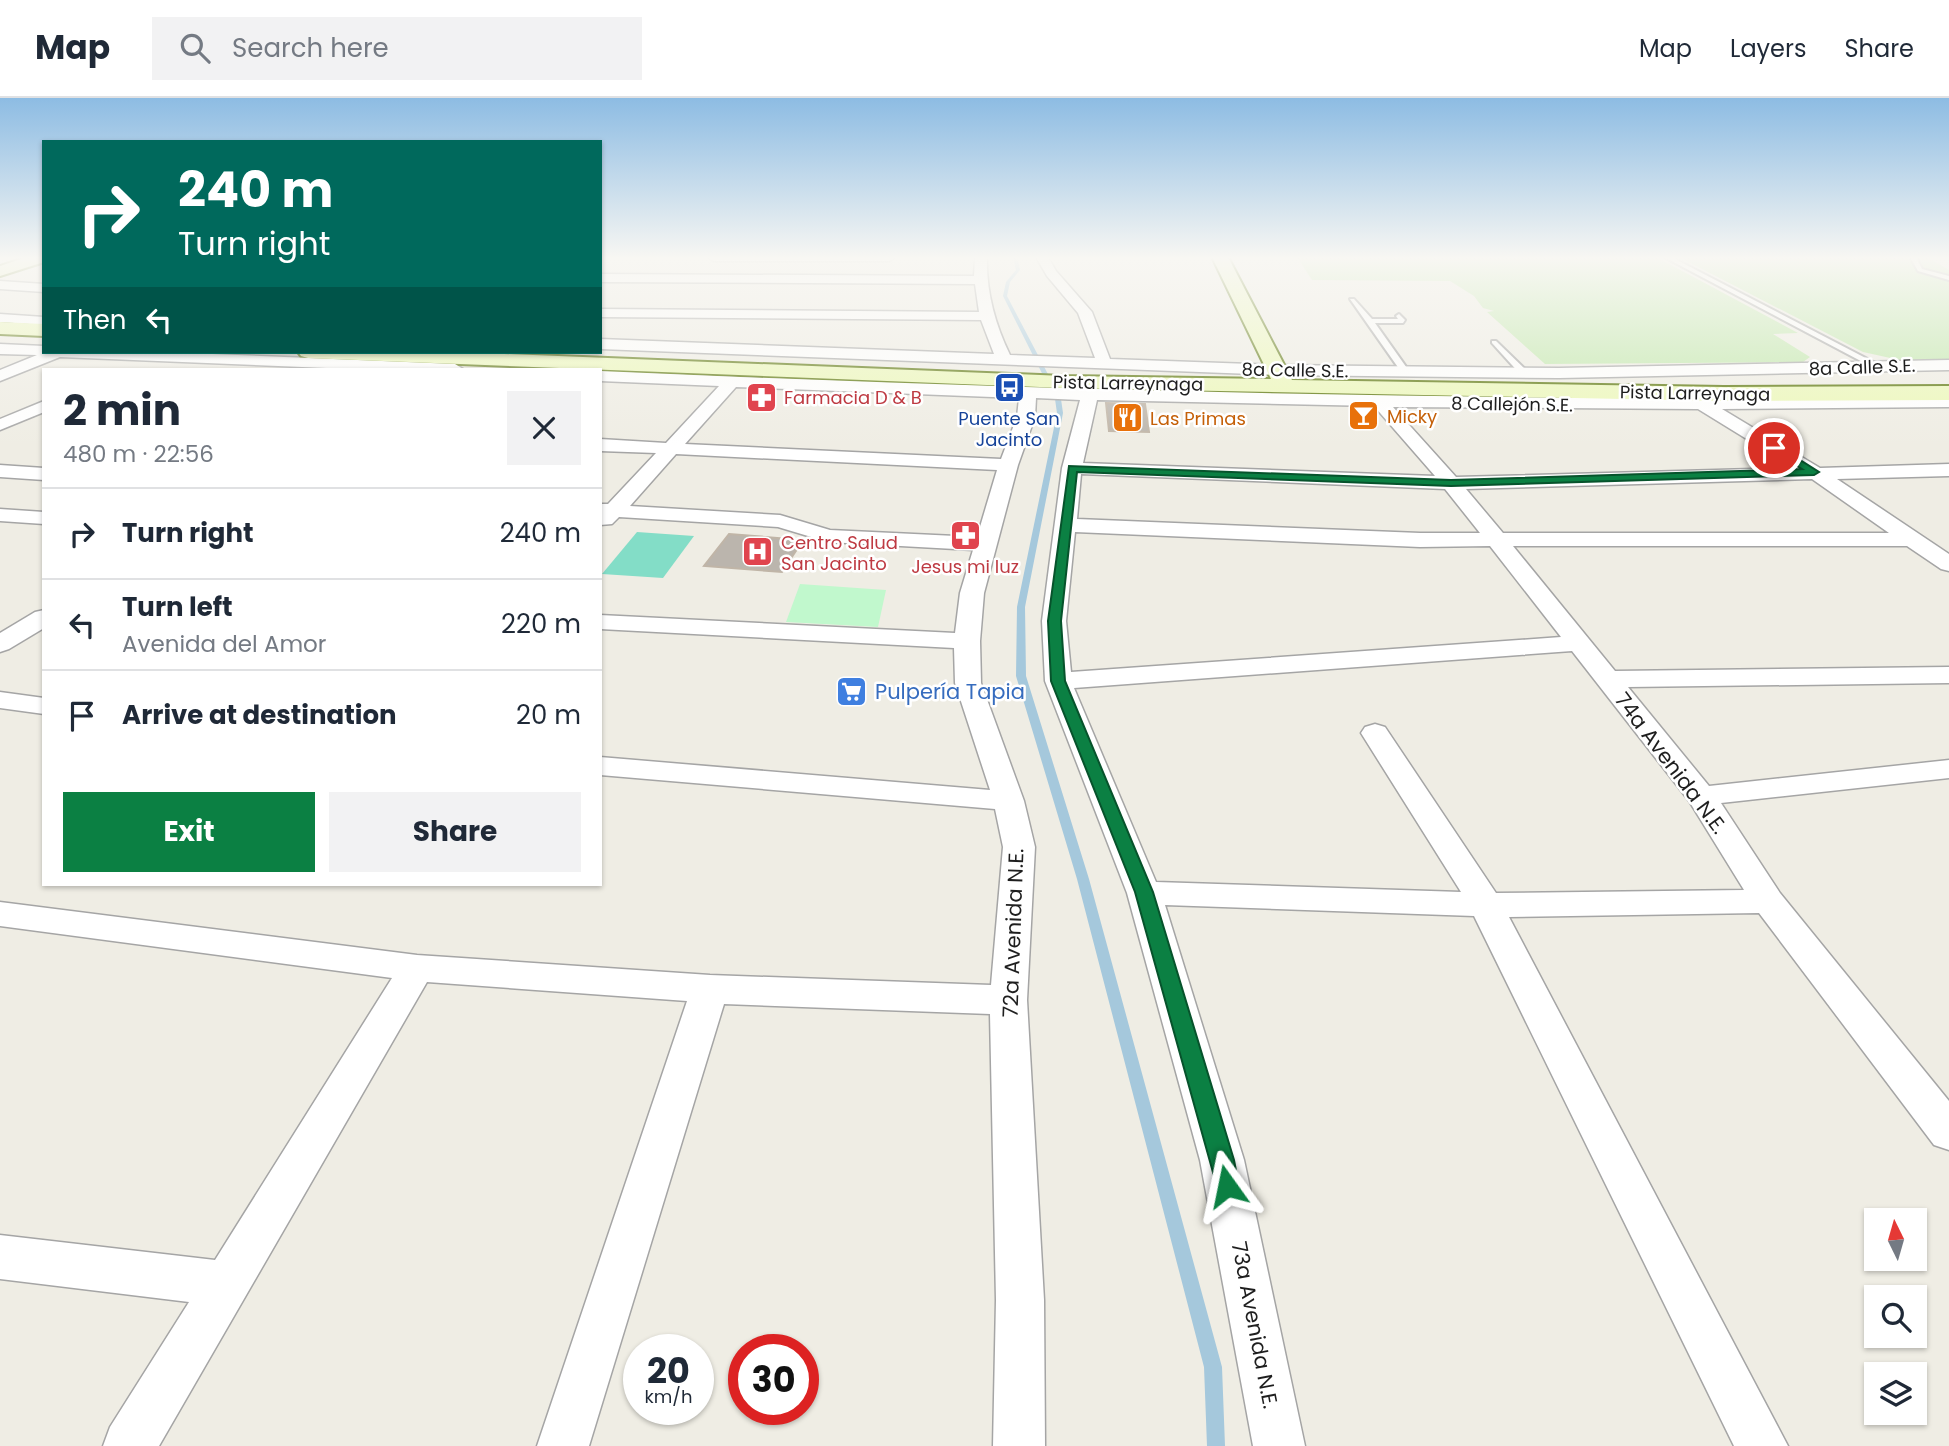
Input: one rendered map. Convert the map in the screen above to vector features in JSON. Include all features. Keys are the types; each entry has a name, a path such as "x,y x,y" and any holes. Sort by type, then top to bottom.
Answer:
{"main road":[{"path":"1251,320 1283,384"},
{"path":"0,328 42,330"},
{"path":"0,339 42,341"},
{"name":"Pista Larreynaga","path":"333,354 447,363 1029,379"},
{"name":"Pista Larreynaga","path":"567,354 1070,381 1765,394 1949,393"},
{"path":"1559,373 1730,384"},
{"name":"Pista Larreynaga","path":"1283,384 1949,384"}],"street":[{"path":"602,340 618,320"},
{"path":"990,320 1029,379"},
{"path":"1088,320 1105,365"},
{"path":"602,343 1029,379"},
{"path":"0,349 42,351"},
{"path":"0,376 54,354"},
{"path":"124,354 447,363"},
{"path":"127,368 156,355"},
{"name":"8a Calle S.E.","path":"1070,381 1105,365 1283,384 1405,371 1559,373 1949,365"},
{"path":"602,376 732,382 1029,379"},
{"name":"72a Avenida N.E.","path":"1019,1446 1020,1300 1008,1000 1019,847 1009,800 968,683 967,641 972,593 1008,465 1026,417 1029,379"},
{"name":"73a Avenida N.E.","path":"1070,381 1072,468 1054,621 1058,681 1144,892 1222,1160 1279,1446"},
{"path":"605,515 732,382"},
{"name":"8 Callejón S.E.","path":"1283,384 1380,403 1705,406 1949,402"},
{"name":"74a Avenida N.E.","path":"1380,403 1451,483 1701,796 1768,901 1949,1132"},
{"path":"1705,406 1814,472 1949,565"},
{"path":"0,413 35,414"},
{"path":"0,425 35,414"},
{"path":"602,445 1008,465"},
{"path":"1072,468 1451,483 1949,470"},
{"path":"0,471 42,474"},
{"path":"0,515 42,518"},
{"path":"605,515 780,521 828,536 986,544"},
{"path":"1066,525 1497,541 1912,538"},
{"path":"0,644 42,618"},
{"path":"602,622 967,641"},
{"path":"1058,681 1579,643"},
{"path":"1608,679 1949,675"},
{"path":"0,700 42,706"},
{"path":"1375,733 1486,905 1762,1446"},
{"path":"602,766 1009,800"},
{"path":"1701,796 1949,769"},
{"path":"1144,892 1486,905 1768,901"},
{"path":"0,914 417,968 710,989 1008,1000"},
{"path":"129,1446 417,968"},
{"path":"563,1446 710,989"},
{"path":"0,1258 226,1284"}],"lane":[{"path":"1370,321 1402,320"},
{"path":"1788,320 1877,366"},
{"path":"1370,321 1405,371"},
{"path":"1372,335 1381,335"},
{"path":"1494,342 1524,373"}],"green space":[{"path":"1496,320 1774,320 1798,333 1773,334 1810,357 1803,362 1545,364"},
{"path":"1801,320 1949,320 1949,360 1904,361 1863,352"},
{"path":"637,532 694,536 663,578 602,574"},
{"path":"800,584 886,590 878,627 786,622"}],"building":[{"name":"Las Primas","path":"1106,403 1145,404 1149,432 1109,431"},
{"path":"729,534 803,540 782,572 704,566"}],"waterway":[{"path":"1017,320 1058,399 1060,413 1021,607 1021,676 1083,879 1213,1367 1216,1446"}],"place":[{"name":"Puente San Jacinto","path":"1009,387"},
{"name":"Farmacia D & B","path":"761,397"},
{"name":"Micky","path":"1364,416"},
{"name":"Las Primas","path":"1127,418"},
{"name":"Jesus mi luz","path":"965,536"},
{"name":"Centro Salud San Jacinto","path":"758,552"},
{"name":"Pulpería Tapia","path":"852,691"}],"route":[{"path":"1227,1186 1222,1160 1144,892 1058,681 1054,621 1072,468 1451,483 1814,472 1774,448"}]}
